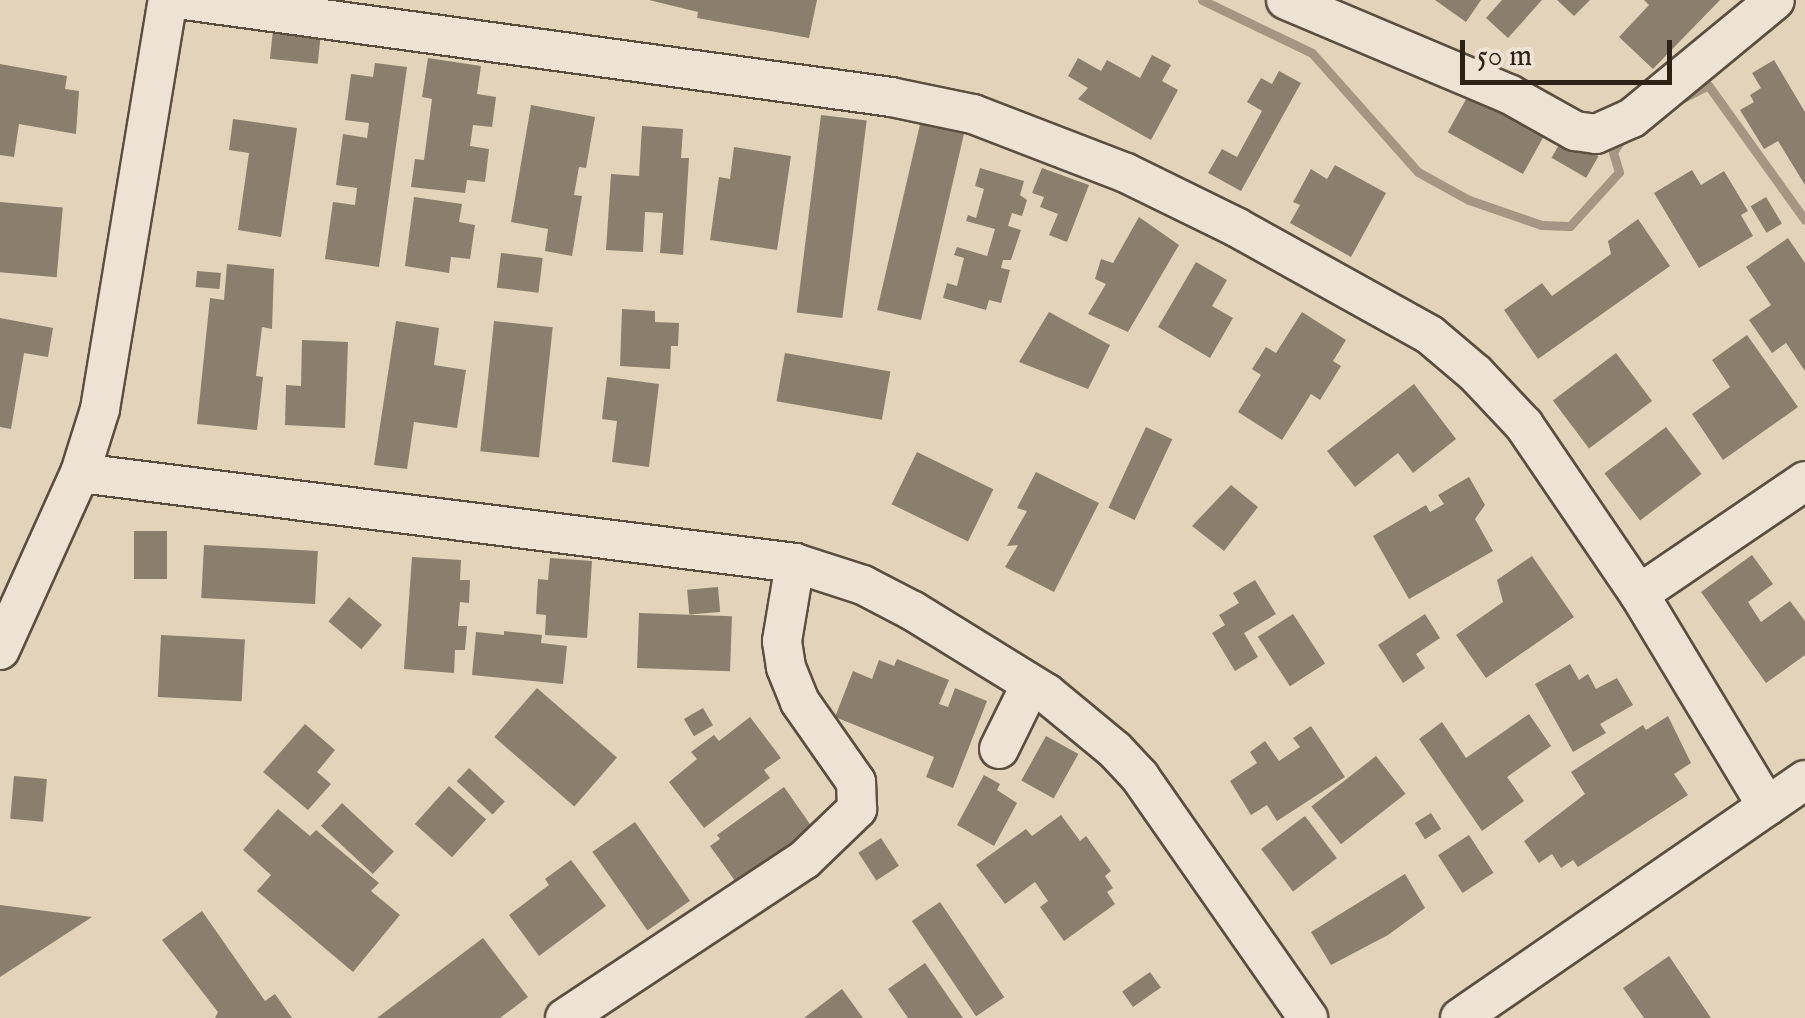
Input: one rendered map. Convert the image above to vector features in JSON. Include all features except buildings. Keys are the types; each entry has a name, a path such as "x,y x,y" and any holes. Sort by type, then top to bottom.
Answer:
{"street":[{"path":"0,650 80,474 112,352 168,0"},
{"path":"185,0 890,97 973,114 1126,173 1236,227 1430,335 1476,374 1524,425 1638,594 1768,806"},
{"path":"1286,0 1509,94 1575,131 1596,134 1632,118 1775,0"},
{"path":"80,474 795,563 863,586 913,611 1086,722 1140,777 1308,1018"},
{"path":"1638,594 1805,481"},
{"path":"565,1018 804,860 857,809 856,782 800,702 786,667 782,640 795,563"},
{"path":"1000,749 1032,684"},
{"path":"1460,1018 1805,780"}],"waterway":[{"path":"1202,0 1312,53 1418,172 1469,200 1541,225 1570,226 1619,172 1613,152 1623,137"},
{"path":"1681,99 1708,85 1805,220"}]}
